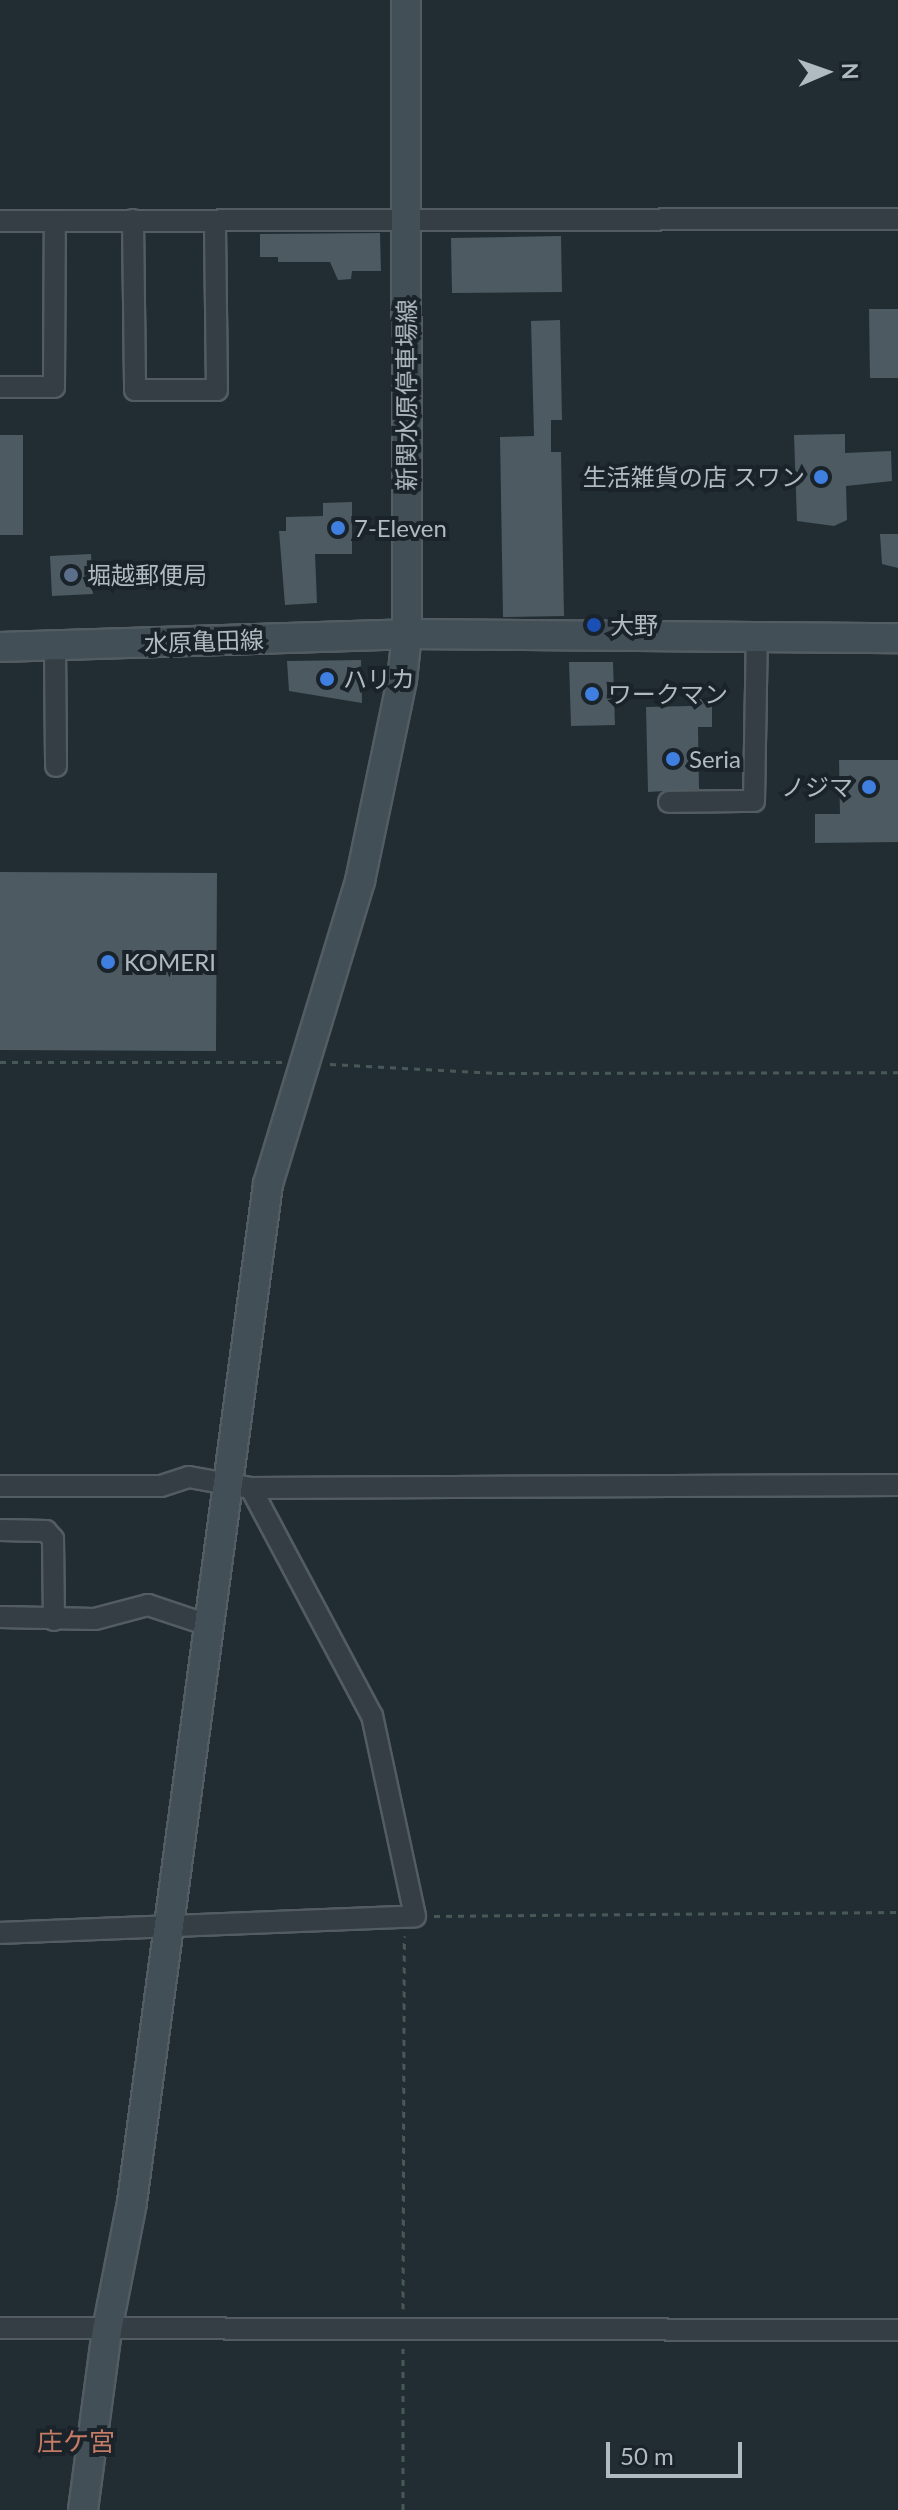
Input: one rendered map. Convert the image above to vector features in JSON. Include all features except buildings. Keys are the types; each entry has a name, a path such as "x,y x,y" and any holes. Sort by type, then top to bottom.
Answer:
{"street":[{"name":"新関水原停車場線","path":"83,2510 107,2330 132,2202 208,1625 239,1485 268,1184 360,881 407,634 406,0"},
{"path":"0,221 898,219"},
{"path":"133,220 135,390 217,390 215,221"},
{"path":"0,387 54,387 55,222"},
{"path":"407,634 898,638"},
{"name":"水原亀田線","path":"0,647 407,634"},
{"path":"669,802 754,801 757,637"},
{"path":"55,646 56,766"},
{"path":"0,1486 161,1486 189,1477 239,1485 898,1485"},
{"path":"0,1933 410,1916 372,1716 239,1485"},
{"path":"0,1530 46,1531 53,1539 54,1620"},
{"path":"0,1617 95,1619 148,1605 208,1625"},
{"path":"0,2328 898,2330"}],"path":[{"path":"0,1062 304,1062 497,1073 898,1072"},
{"path":"403,2510 410,1916 898,1912"}],"place":[{"name":"生活雑貨の店 スワン","path":"821,477"},
{"name":"7-Eleven","path":"338,528"},
{"name":"堀越郵便局","path":"71,575"},
{"name":"大野","path":"594,625"},
{"name":"ハリカ","path":"327,679"},
{"name":"ワークマン","path":"592,694"},
{"name":"Seria","path":"673,759"},
{"name":"ノジマ","path":"869,787"},
{"name":"KOMERI","path":"108,962"}],"district":[{"name":"庄ケ宮","path":"76,2442"}]}
